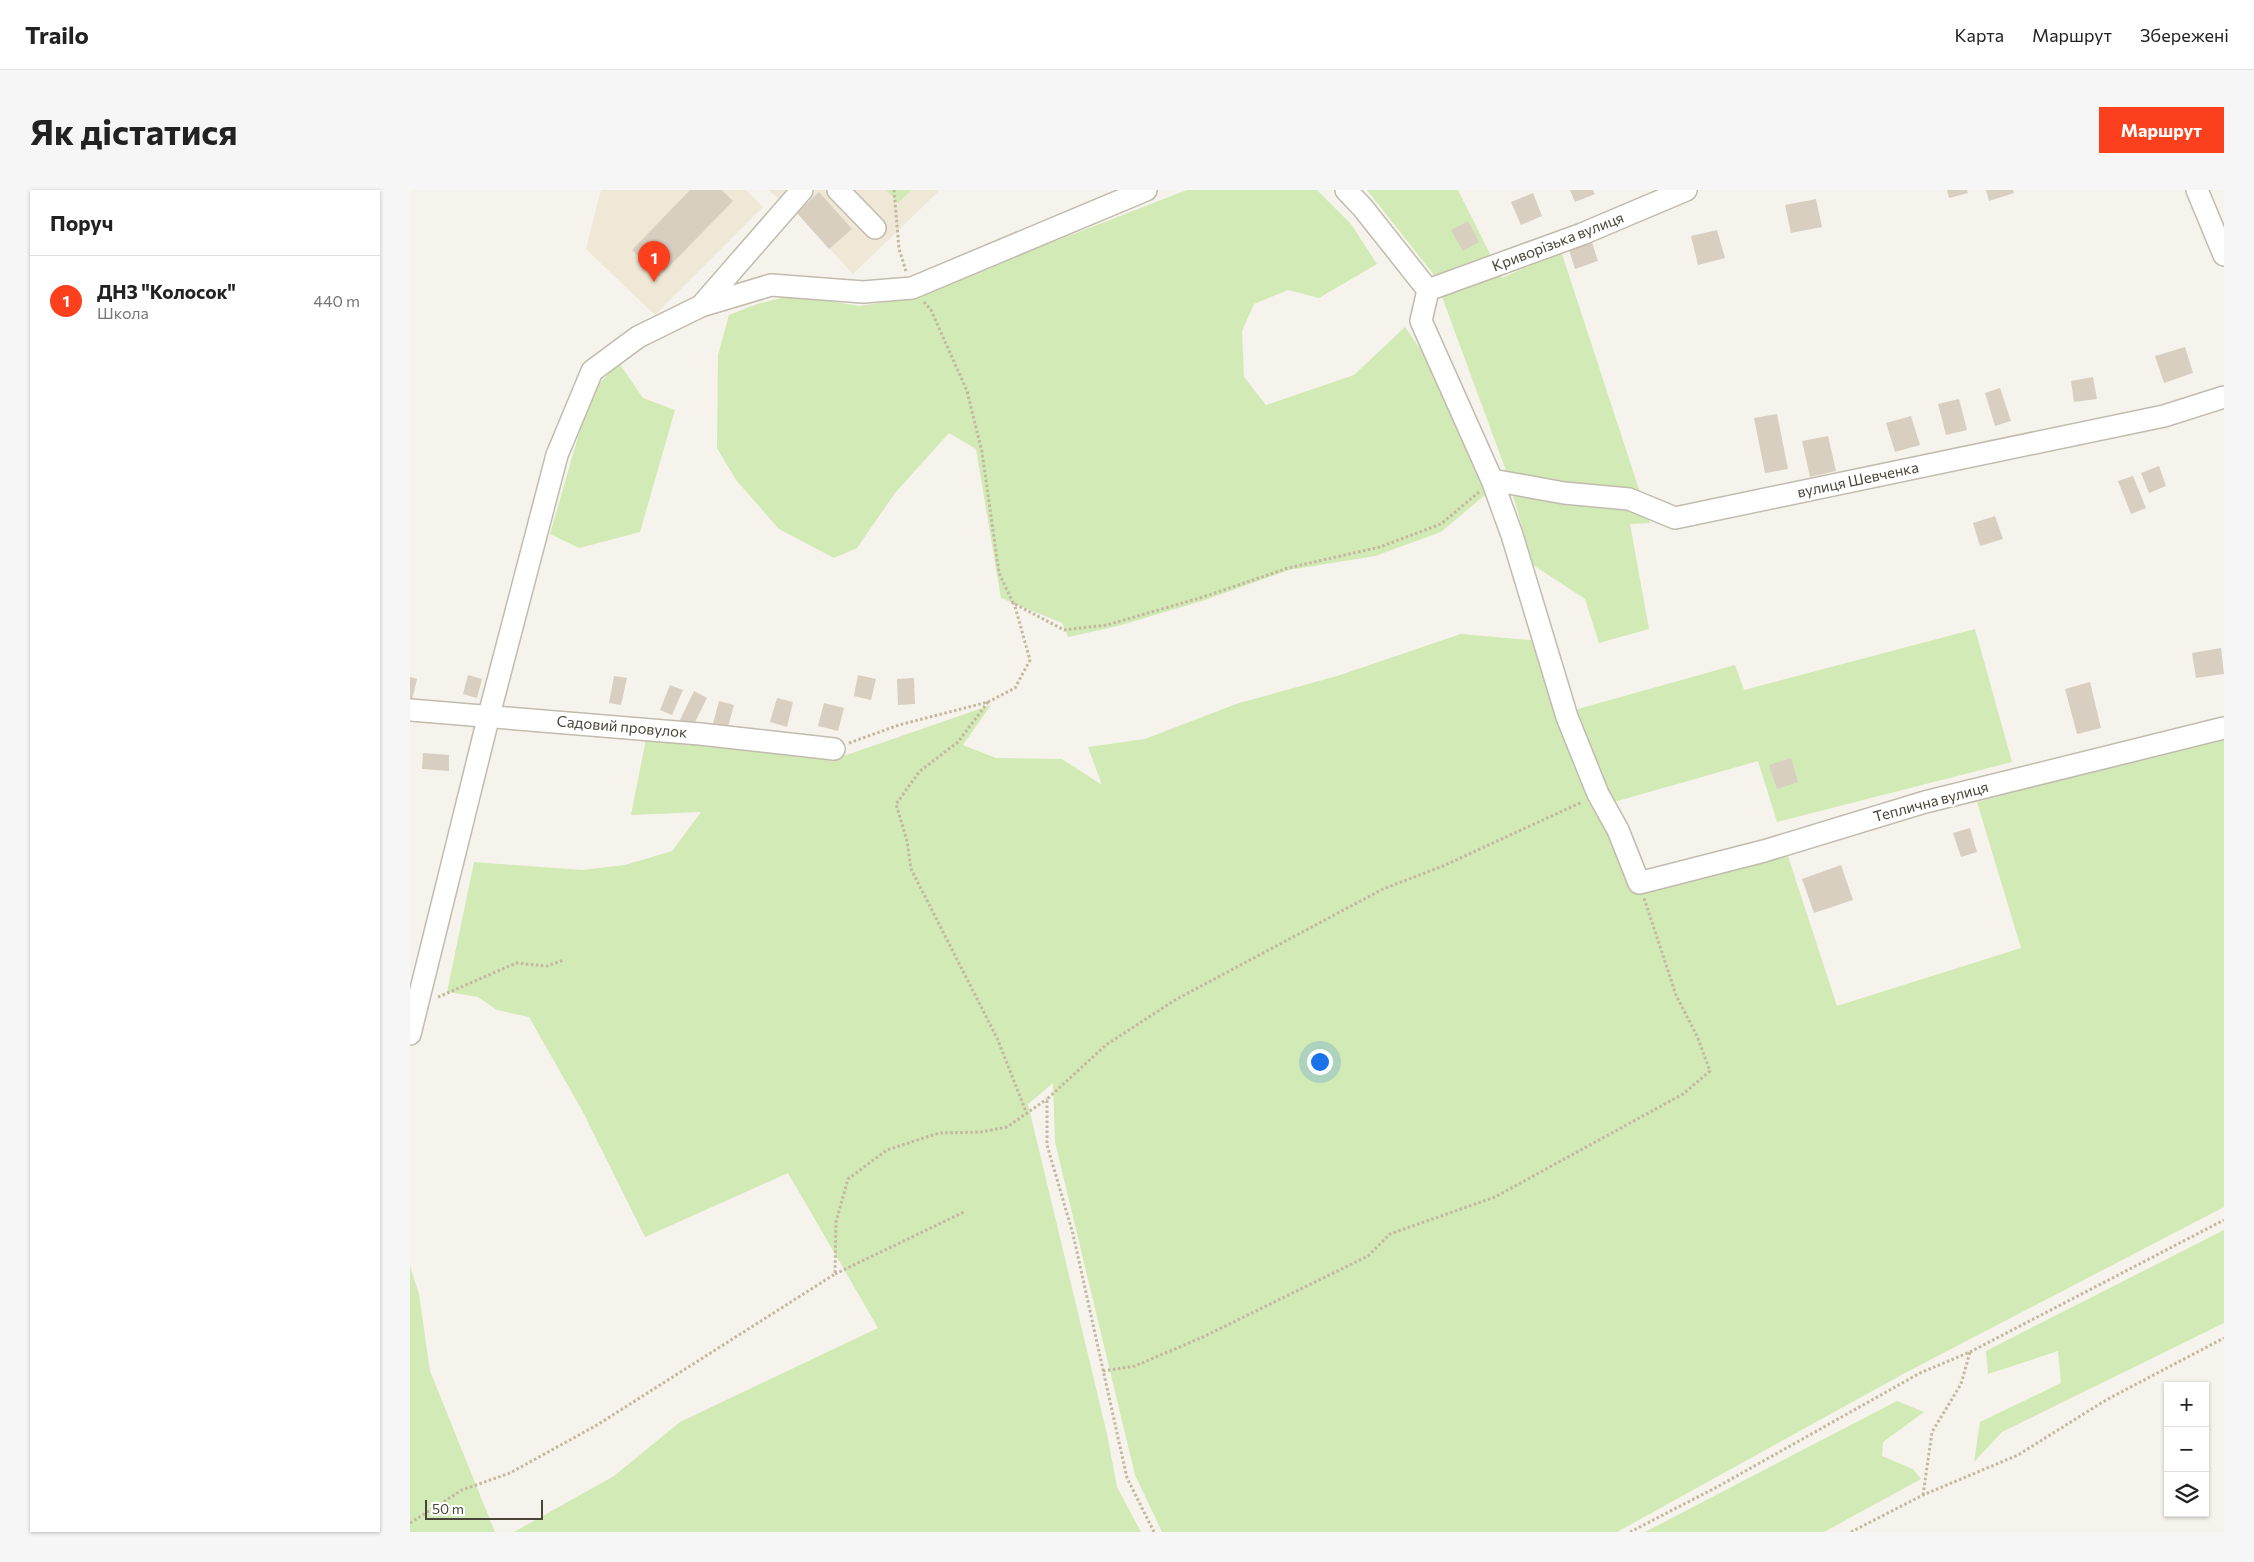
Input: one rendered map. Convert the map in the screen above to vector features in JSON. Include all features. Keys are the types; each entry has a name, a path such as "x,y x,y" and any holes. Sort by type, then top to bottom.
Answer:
{"street":[{"path":"701,306 802,190"},
{"path":"838,190 875,228"},
{"path":"410,1034 556,455 592,370 638,338 701,306 771,285 863,292 912,288 1146,190"},
{"path":"1346,190 1363,208 1428,290 1421,321 1492,480 1512,534 1567,717 1598,794 1618,830 1639,883"},
{"name":"Криворізька вулиця","path":"1428,290 1582,234 1686,190"},
{"path":"2197,190 2224,255"},
{"name":"вулиця Шевченка","path":"1492,480 1564,493 1629,500 1675,518 2164,416 2224,397"},
{"name":"Садовий провулок","path":"410,710 489,715 700,734 834,749"},
{"name":"Теплична вулиця","path":"1639,883 1764,851 1925,802 2224,728"}],"path":[{"path":"834,749 899,725 988,702 1015,688 1030,660 1014,603 999,573 982,452 967,391 930,310 912,288 899,249 894,190"},
{"path":"1014,603 1064,630 1107,624 1203,597 1288,568 1380,547 1441,524 1492,480"},
{"path":"988,702 958,742 920,771 896,804 907,841 911,869 997,1038 1027,1114"},
{"path":"836,1274 836,1222 848,1179 887,1150 939,1133 981,1132 1008,1127 1047,1099 1106,1045 1175,1000 1382,889 1443,866 1598,794"},
{"path":"1103,1371 1135,1366 1204,1337 1368,1256 1390,1234 1495,1197 1683,1094 1710,1071 1697,1036 1676,995 1639,883"},
{"path":"417,1006 516,963 547,966 564,960"},
{"path":"1047,1099 1047,1145 1073,1234 1127,1478 1154,1532"},
{"path":"410,1523 462,1490 510,1473 597,1425 836,1274 964,1212"},
{"path":"1630,1532 1717,1487 1920,1373 1970,1352 2224,1220"},
{"path":"1850,1532 1923,1495 2018,1455 2106,1400 2224,1338"},
{"path":"1923,1495 1932,1432 1961,1384 1970,1352"}],"shaded area":[{"path":"601,190 746,190 763,207 655,315 586,249"},
{"path":"768,190 940,190 853,274 797,213"}],"green space":[{"path":"886,190 912,190 898,203"},
{"path":"1187,190 1317,190 1351,224 1377,264 1319,298 1288,290 1254,304 1242,331 1244,377 1266,405 1354,375 1405,327 1438,375 1491,490 1441,532 1375,556 1289,570 1205,600 1118,626 1068,637 1062,623 1001,598 976,449 949,433 895,493 857,548 834,558 779,529 736,480 717,448 718,355 729,315 757,304 794,295 859,306 906,299"},
{"path":"1367,190 1458,190 1502,278 1561,251 1650,523 1630,524 1649,629 1599,643 1585,599 1533,565 1505,468 1434,275"},
{"path":"619,363 643,398 675,410 640,532 579,548 550,534 591,392"},
{"path":"1975,629 2012,762 1777,822 1758,761 1614,802 1652,890 1788,856 1837,1006 2021,948 1977,802 2224,738 2224,1207 1905,1373 1617,1532 1162,1532 1135,1475 1055,1142 1053,1083 1028,1104 1107,1434 1117,1487 1141,1532 514,1532 614,1476 680,1422 878,1328 788,1173 645,1237 583,1112 529,1017 497,1010 478,997 447,992 474,862 582,870 625,865 672,851 701,812 631,815 646,739 832,760 991,705 963,745 996,758 1062,759 1102,785 1088,747 1145,739 1236,704 1337,676 1461,634 1540,641 1560,714 1735,665 1744,690"},
{"path":"2224,1230 2224,1323 2002,1432 1974,1462 1980,1422 2061,1383 2058,1351 1988,1374 1986,1351"},
{"path":"410,1266 419,1294 430,1371 495,1532 410,1532"},
{"path":"1897,1401 1924,1412 1883,1442 1882,1456 1913,1469 1921,1479 1824,1532 1645,1532"}],"building":[{"path":"690,190 722,190 733,201 659,277 632,250"},
{"path":"1570,190 1593,190 1595,194 1575,202"},
{"path":"1947,190 1967,190 1968,193 1949,198"},
{"path":"1986,190 2013,190 2014,193 1989,201"},
{"path":"819,192 852,229 829,249 797,213"},
{"path":"1533,193 1542,216 1521,225 1511,202"},
{"path":"1816,199 1822,227 1791,233 1785,205"},
{"path":"1468,221 1479,242 1463,251 1451,230"},
{"path":"1717,230 1725,258 1698,265 1691,236"},
{"path":"1591,239 1598,261 1575,269 1568,247"},
{"path":"2185,347 2193,373 2164,383 2155,356"},
{"path":"2093,377 2097,399 2074,402 2071,381"},
{"path":"2000,388 2011,421 1995,426 1985,393"},
{"path":"1959,399 1967,430 1946,435 1938,404"},
{"path":"1777,414 1788,469 1765,473 1754,418"},
{"path":"1911,416 1920,445 1895,452 1886,423"},
{"path":"1828,436 1836,471 1810,477 1802,441"},
{"path":"2159,466 2166,486 2149,493 2141,473"},
{"path":"2133,476 2146,508 2131,514 2118,481"},
{"path":"1995,516 2003,539 1980,546 1973,523"},
{"path":"2221,648 2224,674 2196,678 2192,653"},
{"path":"468,675 482,679 477,698 463,694"},
{"path":"858,675 876,679 871,700 854,696"},
{"path":"614,676 627,678 621,705 609,703"},
{"path":"410,677 417,679 412,700 410,699"},
{"path":"914,678 915,704 898,705 897,679"},
{"path":"2090,682 2101,728 2077,734 2065,689"},
{"path":"670,685 683,690 672,715 660,710"},
{"path":"694,691 707,698 693,726 680,720"},
{"path":"777,698 793,702 787,727 770,722"},
{"path":"719,701 734,705 728,727 713,724"},
{"path":"824,703 844,708 838,731 818,726"},
{"path":"423,753 449,755 449,771 422,769"},
{"path":"1791,758 1798,782 1777,789 1769,765"},
{"path":"1970,828 1977,852 1961,857 1953,833"},
{"path":"1841,865 1853,900 1814,913 1802,879"}],"place":[{"name":"ДНЗ \"Колосок\"","path":"654,282"}]}
